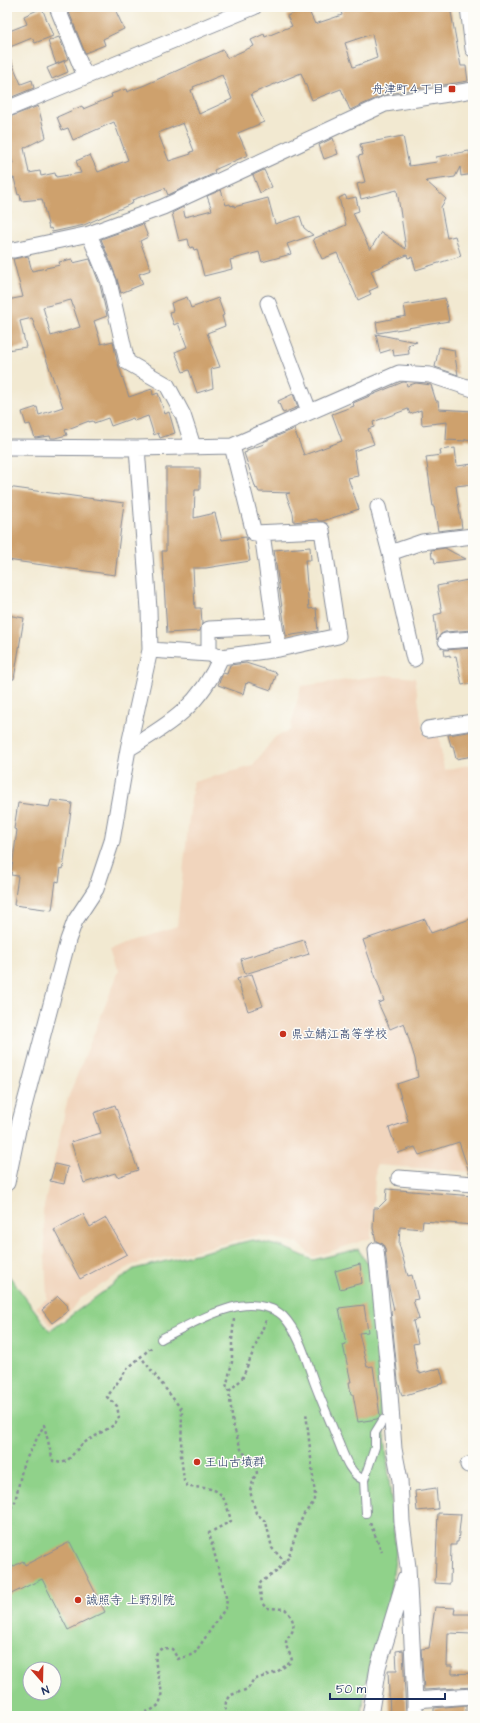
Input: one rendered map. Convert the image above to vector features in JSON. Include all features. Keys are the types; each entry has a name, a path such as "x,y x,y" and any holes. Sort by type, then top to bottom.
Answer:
{"street":[{"path":"57,7 85,76"},
{"path":"7,109 254,7"},
{"path":"468,7 473,49"},
{"path":"7,250 14,250 89,234 163,206 385,104 473,90"},
{"path":"89,234 109,282 127,362 167,385 183,415 193,446"},
{"path":"268,303 308,411"},
{"path":"7,447 137,448 232,446 308,411 399,373 430,375 473,389"},
{"path":"150,650 215,655 279,649 338,636 322,530 262,534 254,533 232,446"},
{"path":"7,1183 19,1125 68,940 75,921 96,889 112,841 128,749 150,650 149,609 137,448"},
{"path":"378,507 414,660"},
{"path":"262,534 270,583 274,626 279,649"},
{"path":"390,553 422,542 473,536"},
{"path":"128,749 161,730 187,710 213,675 215,655 209,629 274,626"},
{"path":"446,641 473,639"},
{"path":"428,729 473,722"},
{"path":"399,1178 473,1184"},
{"path":"376,1250 390,1380 394,1449 400,1480 402,1522 408,1567 415,1716"},
{"path":"370,1716 378,1668 408,1567"},
{"path":"415,1700 473,1696"}],"lane":[{"path":"161,1339 194,1322 230,1309 248,1305 272,1309 282,1316 293,1329 303,1350 316,1387 347,1462 356,1478 364,1480"},
{"path":"366,1513 364,1480 375,1447 375,1433 383,1420"}],"path":[{"path":"230,1309 234,1317 232,1362 226,1388 229,1391 233,1425 242,1452 251,1458 256,1466 257,1474 250,1490 256,1513 266,1522 272,1548 285,1562"},
{"path":"229,1391 242,1379 272,1309"},
{"path":"7,1513 15,1502 23,1465 44,1426 53,1461 61,1463 67,1461 82,1444 114,1425 119,1417 118,1406 107,1397 127,1369 161,1339"},
{"path":"134,1716 152,1710 159,1704 162,1689 155,1664 158,1652 163,1649 172,1649 178,1659 194,1654 227,1606 209,1533 231,1521 225,1500 216,1490 204,1487 188,1486 184,1481 181,1455 182,1410 141,1357"},
{"path":"228,1716 225,1708 226,1702 231,1695 248,1689 253,1680 277,1672 292,1661 291,1654 286,1646 286,1640 293,1630 293,1620 285,1609 266,1608 262,1603 259,1585 288,1558 304,1514 313,1503 315,1495 306,1412"},
{"path":"366,1513 382,1552"}],"shaded area":[{"name":"県立鯖江高等学校","path":"386,675 415,678 423,732 428,737 439,735 444,770 473,764 473,1172 376,1165 371,1238 313,1257 298,1243 259,1235 132,1265 80,1299 72,1310 51,1326 36,1307 47,1299 43,1211 68,1098 119,971 111,947 177,926 193,782 252,766 275,737 290,730 301,686"}],"green space":[{"name":"王山古墳群","path":"252,1240 283,1247 313,1260 358,1249 369,1266 396,1553 386,1622 376,1644 365,1687 362,1716 7,1716 7,1273 50,1331 134,1269"}],"building":[{"path":"67,7 114,7 124,29 103,39 105,45 85,53"},
{"path":"307,7 315,24 342,15 342,7 450,7 461,66 466,66 468,81 384,95 350,110 341,89 312,100 301,73 251,94 264,122 238,133 248,155 214,170 215,173 168,195 165,188 132,200 133,203 84,225 52,232 51,228 49,229 42,199 21,201 14,178 9,179 7,168 7,164 13,163 7,149 7,118 38,106 46,137 24,148 29,173 40,171 41,176 55,173 56,177 81,173 76,161 90,155 98,172 128,160 114,122 73,140 68,128 62,130 57,117 82,106 83,109 112,97 111,94 126,89 127,92 145,85 223,50 227,58 254,46 251,40 264,34 265,37 292,26 287,16","holes":["372,34 377,58 353,67 345,43","222,75 232,99 199,114 191,90 194,89 193,87","183,123 194,151 190,152 191,154 169,161 158,133"]},
{"path":"42,8 53,36 35,43 32,38 10,47 7,40 7,32 27,24 24,16"},
{"path":"59,37 68,59 56,64 48,41"},
{"path":"7,51 21,84 32,80 34,88 7,99"},
{"path":"64,61 68,72 52,79 47,68"},
{"path":"403,136 409,166 437,162 436,157 469,151 470,154 473,153 473,174 461,176 460,167 455,177 426,181 446,199 441,207 447,238 455,236 461,256 416,270 412,257 408,258 407,255 371,271 378,287 369,291 371,294 358,300 337,253 322,259 313,239 346,225 339,198 345,195 347,199 356,197 359,211 353,213 370,250 381,232 406,249 397,190 361,199 357,184 365,182 358,156 363,155 360,144"},
{"path":"333,138 338,154 324,159 319,145"},
{"path":"264,170 272,187 260,193 253,175"},
{"path":"221,190 226,205 234,205 234,207 268,198 275,224 300,216 304,228 313,235 287,244 291,254 262,262 259,252 230,260 232,269 204,276 197,249 194,250 193,247 190,248 188,239 179,241 172,213 183,207 185,217 212,210 207,196"},
{"path":"143,224 148,237 140,241 151,270 139,274 143,284 121,293 101,239"},
{"path":"28,256 32,271 60,265 59,262 72,259 73,263 90,259 100,285 107,316 94,321 101,344 113,341 117,361 129,397 152,389 153,395 158,393 165,414 169,412 175,433 160,438 158,433 154,435 148,416 134,421 133,418 111,426 108,418 94,423 93,421 89,421 65,430 67,435 55,438 51,438 50,436 35,438 30,424 26,425 22,412 37,407 39,415 63,407 32,318 20,321 26,347 7,350 7,300 23,297 13,259","holes":["71,300 80,327 51,336 43,307"]},
{"path":"187,297 191,308 218,298 224,315 222,316 225,326 207,333 220,367 211,369 213,388 197,393 189,370 183,372 175,352 187,347 178,323 174,325 169,312 173,311 171,303"},
{"path":"445,298 449,321 378,333 376,322 406,316 404,305"},
{"path":"376,334 417,342 408,345 409,354 394,356 393,349 380,353"},
{"path":"439,347 454,350 458,375 435,367"},
{"path":"406,382 407,386 416,383 431,385 436,401 438,401 439,409 473,411 473,440 446,440 447,422 422,425 421,410 410,414 408,409 373,422 374,427 368,429 374,444 354,451 358,476 348,478 359,509 323,521 318,521 317,519 294,522 293,513 286,494 290,493 259,492 257,488 256,489 244,453 247,452 247,450 264,444 263,442 294,429 304,455 342,441 332,414 354,406 353,403"},
{"path":"293,394 298,407 283,413 278,401"},
{"path":"455,448 457,466 473,464 473,484 456,486 462,528 438,531 426,457 441,455 440,450"},
{"path":"166,468 200,468 200,490 195,490 194,518 215,513 222,540 246,537 250,561 206,568 193,568 195,608 201,608 202,623 200,631 167,633 162,551 166,551"},
{"path":"7,487 124,503 115,575 7,560"},
{"path":"310,547 311,560 305,560 309,609 316,608 318,631 286,636 274,550"},
{"path":"445,548 466,559 435,563 434,558 432,558 431,550"},
{"path":"473,579 473,630 445,632 441,634 437,640 434,615 442,613 437,586"},
{"path":"7,615 24,618 14,679 7,679"},
{"path":"473,648 473,683 462,685 456,656 445,656 444,650"},
{"path":"246,663 277,673 271,690 248,682 247,684 246,683 243,694 218,685 223,673 227,674 230,665"},
{"path":"473,731 473,756 456,759 453,746 451,746 448,735"},
{"path":"51,800 72,803 63,869 61,868 59,882 56,881 52,910 14,905 18,876 11,875 17,830 14,829 18,803 49,807"},
{"path":"473,918 473,1175 470,1175 459,1142 419,1155 415,1147 398,1153 389,1128 408,1121 397,1084 418,1077 415,1059 404,1023 390,1029 378,1003 384,1001 363,940 425,919 431,933"},
{"path":"304,940 309,954 245,974 241,959"},
{"path":"252,974 263,1006 248,1011 237,979"},
{"path":"115,1105 138,1170 117,1177 115,1173 84,1183 71,1142 101,1133 94,1113"},
{"path":"55,1164 68,1167 64,1184 50,1181"},
{"path":"387,1189 473,1196 473,1225 423,1221 422,1229 400,1227 399,1244 408,1276 412,1275 418,1299 413,1300 419,1319 413,1321 418,1343 413,1344 418,1372 420,1372 420,1374 440,1368 444,1383 402,1396 398,1381 391,1311 394,1310 389,1288 385,1249 383,1244 376,1241 373,1228 374,1208 378,1208 386,1200"},
{"path":"83,1214 90,1227 106,1218 127,1254 80,1279 54,1230"},
{"path":"360,1264 362,1283 340,1289 335,1271"},
{"path":"58,1296 68,1306 67,1307 69,1310 52,1323 42,1310"},
{"path":"364,1305 368,1332 359,1333 367,1367 373,1366 380,1416 377,1419 358,1422 353,1394 351,1394 349,1382 351,1382 343,1345 346,1344 339,1308"},
{"path":"436,1488 438,1509 417,1511 415,1491"},
{"path":"438,1513 461,1514 458,1542 456,1542 456,1545 451,1545 450,1584 435,1583"},
{"path":"70,1542 105,1612 68,1630 42,1579 7,1596 7,1570 23,1561 25,1565"},
{"path":"435,1607 455,1608 454,1614 473,1614 473,1634 448,1633 447,1666 452,1666 452,1674 473,1673 473,1687 424,1690 421,1649 429,1648"},
{"path":"403,1650 406,1716 390,1716 388,1670 397,1670 396,1651"},
{"path":"466,1705 466,1716 434,1716 434,1708"}],"place":[{"name":"舟津町４丁目","path":"452,89"},
{"name":"県立鯖江高等学校","path":"283,1034"},
{"name":"王山古墳群","path":"197,1462"},
{"name":"誠照寺 上野別院","path":"78,1600"}]}
